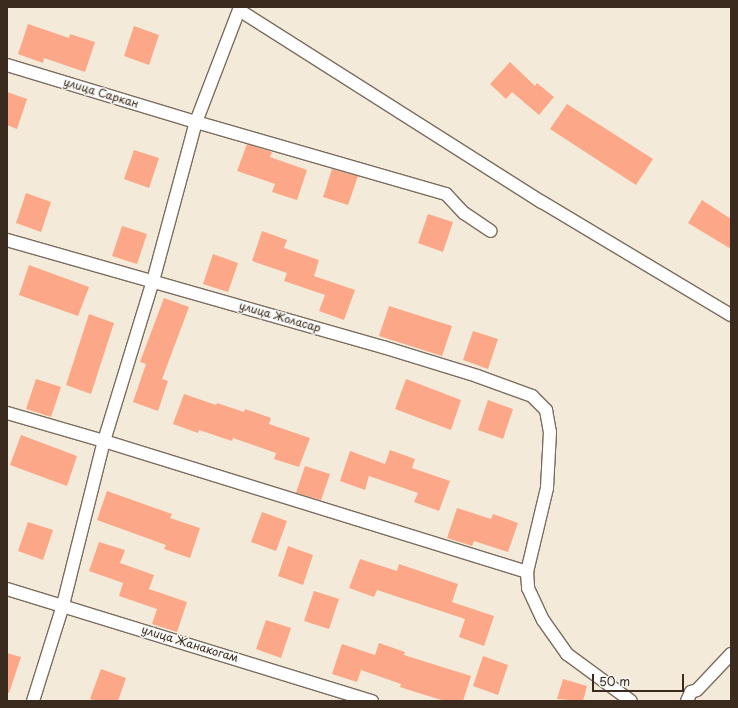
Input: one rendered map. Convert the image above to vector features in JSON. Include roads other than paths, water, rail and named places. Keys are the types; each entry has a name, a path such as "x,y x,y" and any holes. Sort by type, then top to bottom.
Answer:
{"street":[{"path":"33,701 63,605 104,441 153,281 196,122 237,8 542,202 731,315"},
{"name":"улица Саркан","path":"7,65 196,122 446,194 464,213 491,231"},
{"name":"улица Жоласар","path":"7,240 383,347 477,376 532,396 546,410 550,432 547,488 527,572"},
{"path":"7,413 104,441 527,572 528,588 543,620 567,654 631,701"},
{"name":"улица Жанакогам","path":"7,589 372,701"},
{"path":"686,701 691,692 697,690 731,654"}]}
